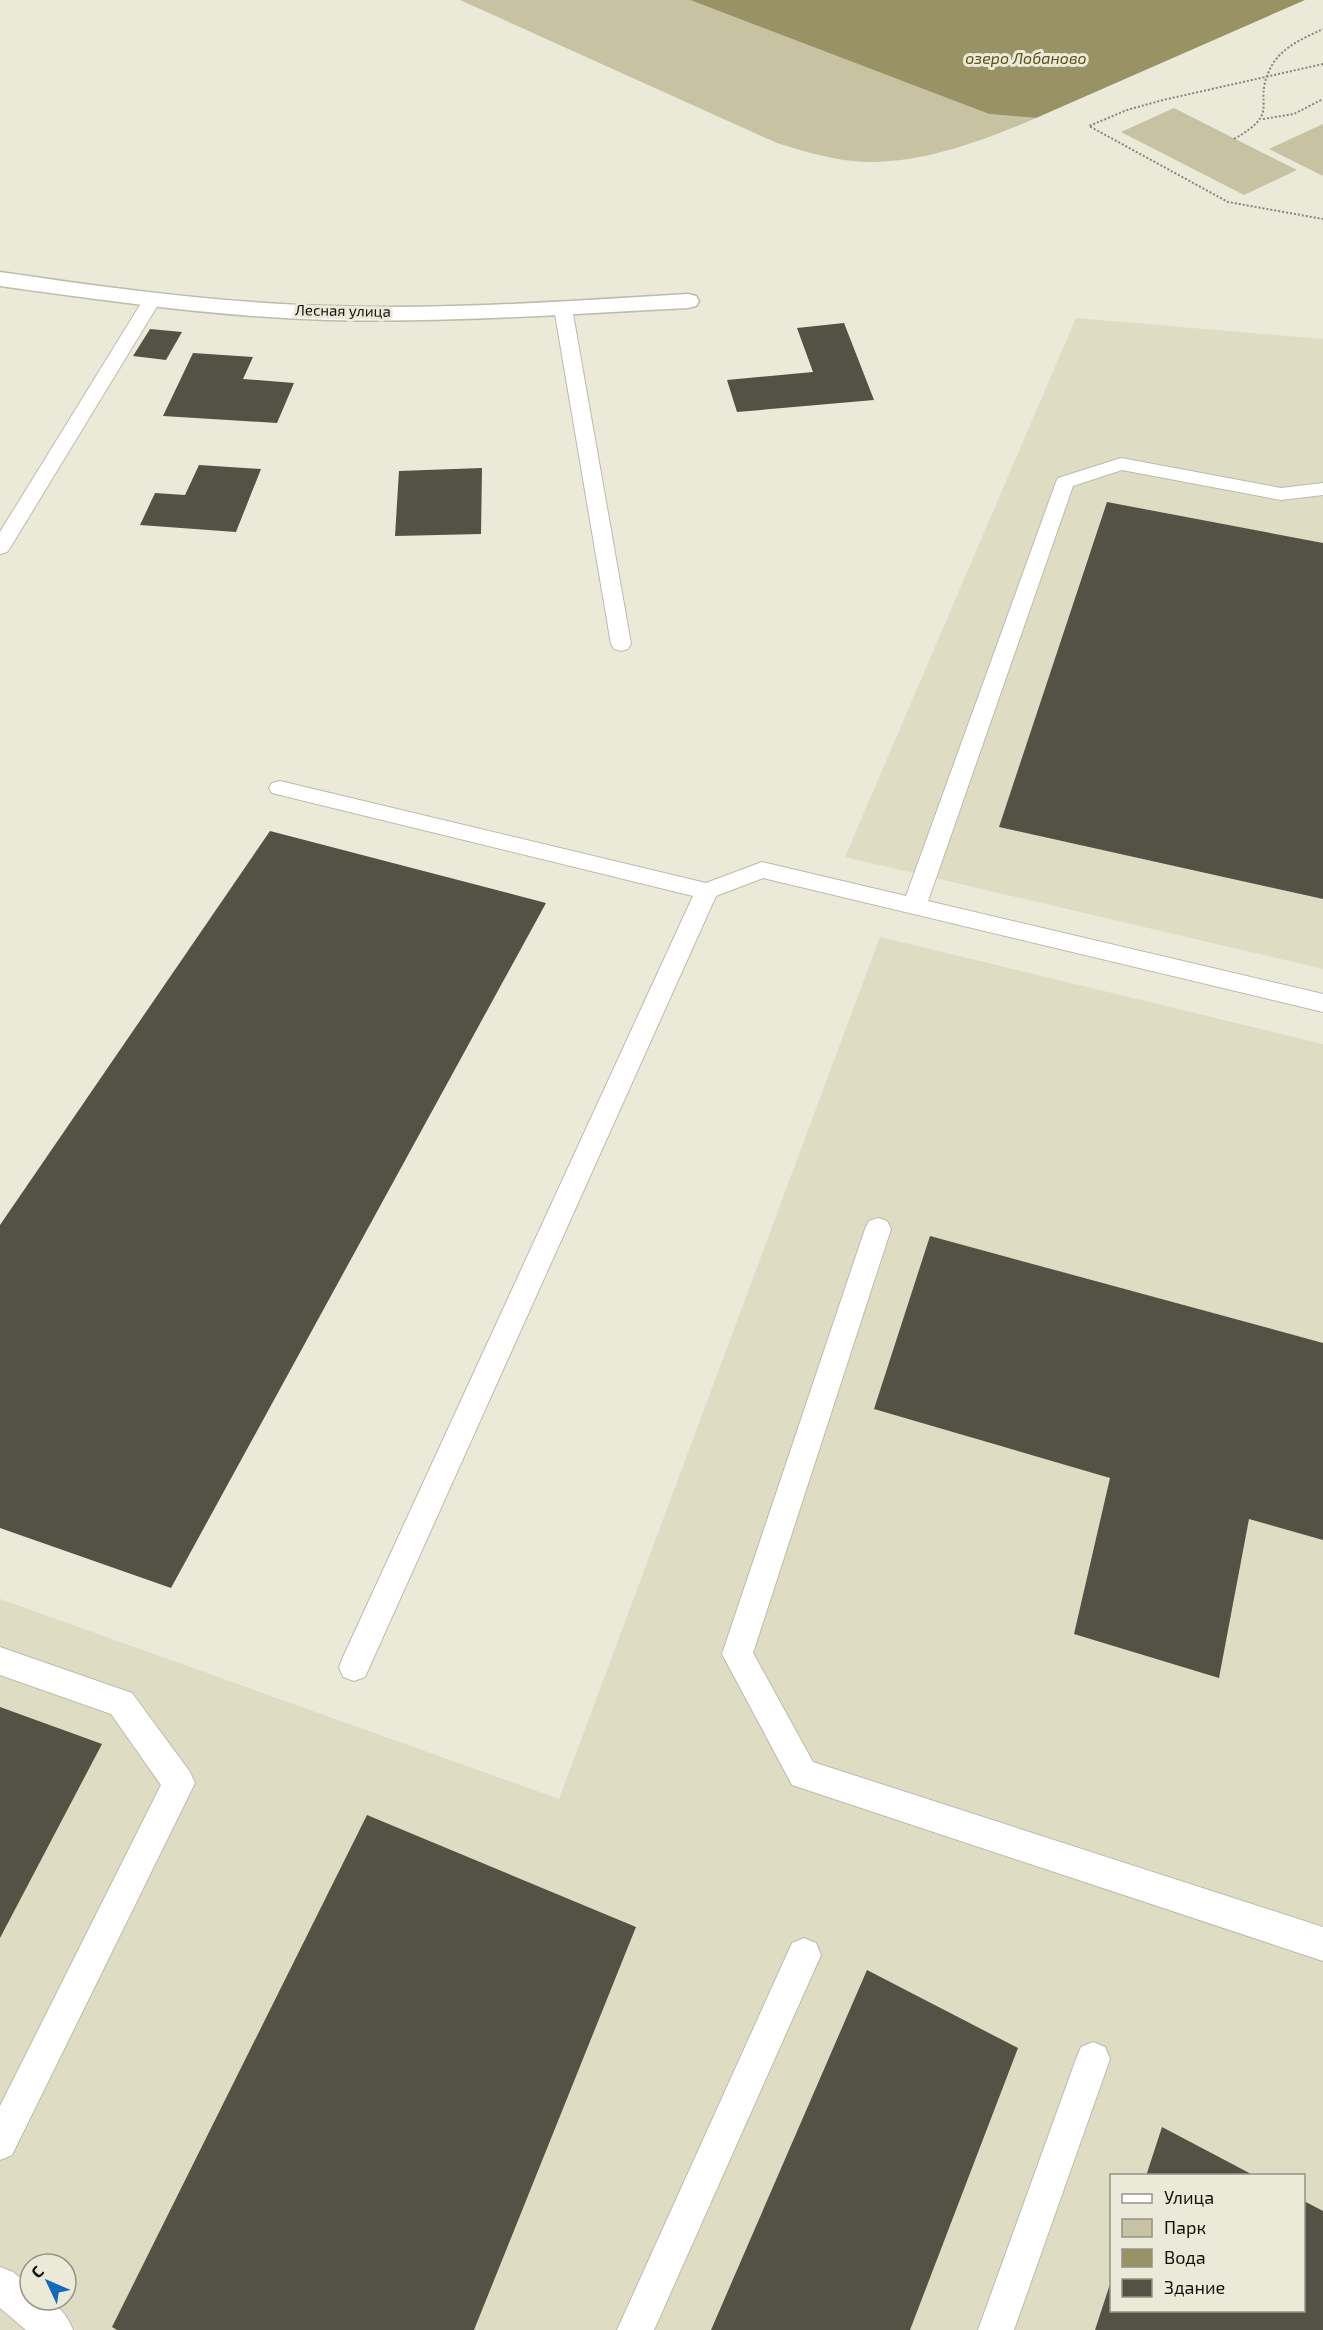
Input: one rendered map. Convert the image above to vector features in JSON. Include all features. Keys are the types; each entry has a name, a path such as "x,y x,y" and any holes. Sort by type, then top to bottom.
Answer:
{"street":[{"name":"Лесная улица","path":"0,279 152,300 329,313 563,308 688,300"}],"lane":[{"path":"0,548 152,300"},
{"path":"563,308 621,644"},
{"path":"914,907 1065,482 1121,464 1281,494 1323,489"},
{"path":"280,788 707,891 762,870 1323,1003"},
{"path":"354,1667 707,891"},
{"path":"878,1229 737,1653 802,1774 1323,1944"},
{"path":"0,1661 121,1703 179,1782 0,2143"},
{"path":"635,2330 804,1955"},
{"path":"996,2330 1093,2059"},
{"path":"0,2284 55,2330"}],"path":[{"path":"1234,139 1251,131 1263,119 1267,105 1264,90 1276,59 1302,39 1323,29"},
{"path":"1323,64 1267,79 1139,106 1089,126 1228,202 1323,219"},
{"path":"1263,119 1294,114 1323,99"}],"shaded area":[{"path":"1076,318 1323,339 1323,969 845,857"},
{"path":"880,937 1323,1044 1323,2330 0,2330 0,1599 559,1799"}],"green space":[{"path":"460,0 690,0 989,114 1036,118 954,149 911,159 867,162 833,158 777,143"},
{"path":"1174,108 1297,170 1244,195 1121,132"},
{"path":"1323,124 1323,176 1269,149"}],"water":[{"name":"озеро Лобаново","path":"690,0 1305,0 1036,118 989,114"}],"building":[{"path":"844,323 874,400 737,412 727,380 813,372 797,328"},
{"path":"150,329 182,332 166,360 133,356"},
{"path":"193,353 253,357 243,379 294,383 277,423 163,416"},
{"path":"199,465 261,469 236,532 140,525 155,493 185,495"},
{"path":"482,468 481,534 395,536 399,471"},
{"path":"1107,502 1323,543 1323,899 999,827"},
{"path":"270,831 546,903 171,1588 0,1528 0,1225"},
{"path":"930,1236 1323,1343 1323,1540 1249,1519 1219,1678 1074,1634 1110,1478 874,1409"},
{"path":"0,1707 102,1744 0,1938"},
{"path":"367,1815 636,1927 474,2330 117,2330 112,2327"},
{"path":"867,1970 1018,2048 910,2330 711,2330"},
{"path":"1162,2127 1251,2174 1147,2174"},
{"path":"1305,2202 1323,2211 1323,2330 1095,2330 1110,2284 1110,2312 1305,2312"}]}
